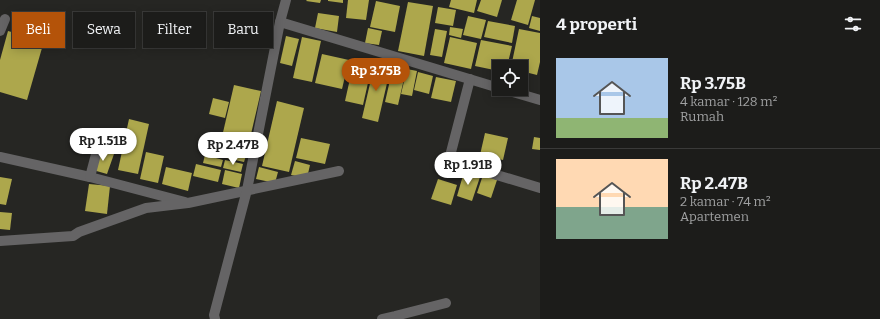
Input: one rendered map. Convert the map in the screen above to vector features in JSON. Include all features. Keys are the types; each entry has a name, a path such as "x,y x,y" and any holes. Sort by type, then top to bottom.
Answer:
{"street":[{"path":"215,319 214,315 247,190 280,22 286,0"},
{"path":"0,32 5,18"},
{"path":"280,22 492,86"},
{"path":"470,79 450,159 454,162 540,188"},
{"path":"527,96 540,100"},
{"path":"90,177 98,143"},
{"path":"0,157 90,177 188,203"},
{"path":"0,240 73,236 79,232 146,208 188,203 338,171"},
{"path":"382,319 446,303"}],"building":[{"path":"321,0 320,3 306,1"},
{"path":"343,0 343,3 328,1"},
{"path":"348,0 369,0 366,20 346,18"},
{"path":"451,0 477,0 474,13 449,7"},
{"path":"481,0 502,0 497,17 477,11"},
{"path":"517,0 535,0 528,25 511,20"},
{"path":"376,1 400,6 395,32 370,27"},
{"path":"408,2 433,6 424,56 398,51"},
{"path":"438,7 456,10 453,26 435,23"},
{"path":"318,13 339,16 337,32 315,28"},
{"path":"468,16 486,20 481,39 463,35"},
{"path":"532,16 540,18 540,31 529,28"},
{"path":"488,21 515,26 512,43 484,37"},
{"path":"450,27 463,29 461,38 449,35"},
{"path":"368,28 382,31 379,45 365,43"},
{"path":"435,29 447,31 442,57 430,55"},
{"path":"519,29 540,33 540,62 537,75 528,73 528,60 512,60"},
{"path":"8,31 12,32 12,48 42,48 27,100 0,92 0,60"},
{"path":"286,36 299,39 292,66 280,63"},
{"path":"302,37 321,41 312,82 293,78"},
{"path":"450,37 477,43 471,69 444,63"},
{"path":"481,40 512,46 509,60 492,60 492,70 475,66"},
{"path":"322,54 349,60 342,89 315,83"},
{"path":"354,61 372,65 363,105 345,101"},
{"path":"375,62 391,66 378,122 362,118"},
{"path":"393,67 406,70 398,105 385,102"},
{"path":"407,69 417,71 412,96 401,94"},
{"path":"418,72 433,76 429,94 414,90"},
{"path":"436,77 456,81 451,102 431,98"},
{"path":"234,85 261,91 248,147 221,141"},
{"path":"213,98 229,102 225,118 209,114"},
{"path":"277,101 304,108 289,172 262,166"},
{"path":"129,119 149,124 138,174 118,170"},
{"path":"485,133 508,138 503,160 480,155"},
{"path":"534,137 540,138 540,150 532,149"},
{"path":"301,138 330,144 325,164 296,158"},
{"path":"212,140 248,149 244,162 209,154"},
{"path":"100,149 114,154 107,174 93,170"},
{"path":"146,152 164,156 158,183 140,179"},
{"path":"205,155 223,160 221,167 203,163"},
{"path":"225,160 243,164 241,172 223,168"},
{"path":"295,161 310,165 307,178 291,175"},
{"path":"196,164 221,170 218,182 193,176"},
{"path":"166,167 192,173 188,191 162,184"},
{"path":"259,167 278,172 275,183 256,179"},
{"path":"225,170 242,174 239,188 222,184"},
{"path":"464,172 480,177 472,201 457,196"},
{"path":"483,175 497,180 491,198 477,193"},
{"path":"0,177 12,179 6,205 0,204"},
{"path":"438,179 457,185 451,205 431,199"},
{"path":"89,184 110,186 107,214 85,211"},
{"path":"0,212 12,213 10,230 0,229"}]}
